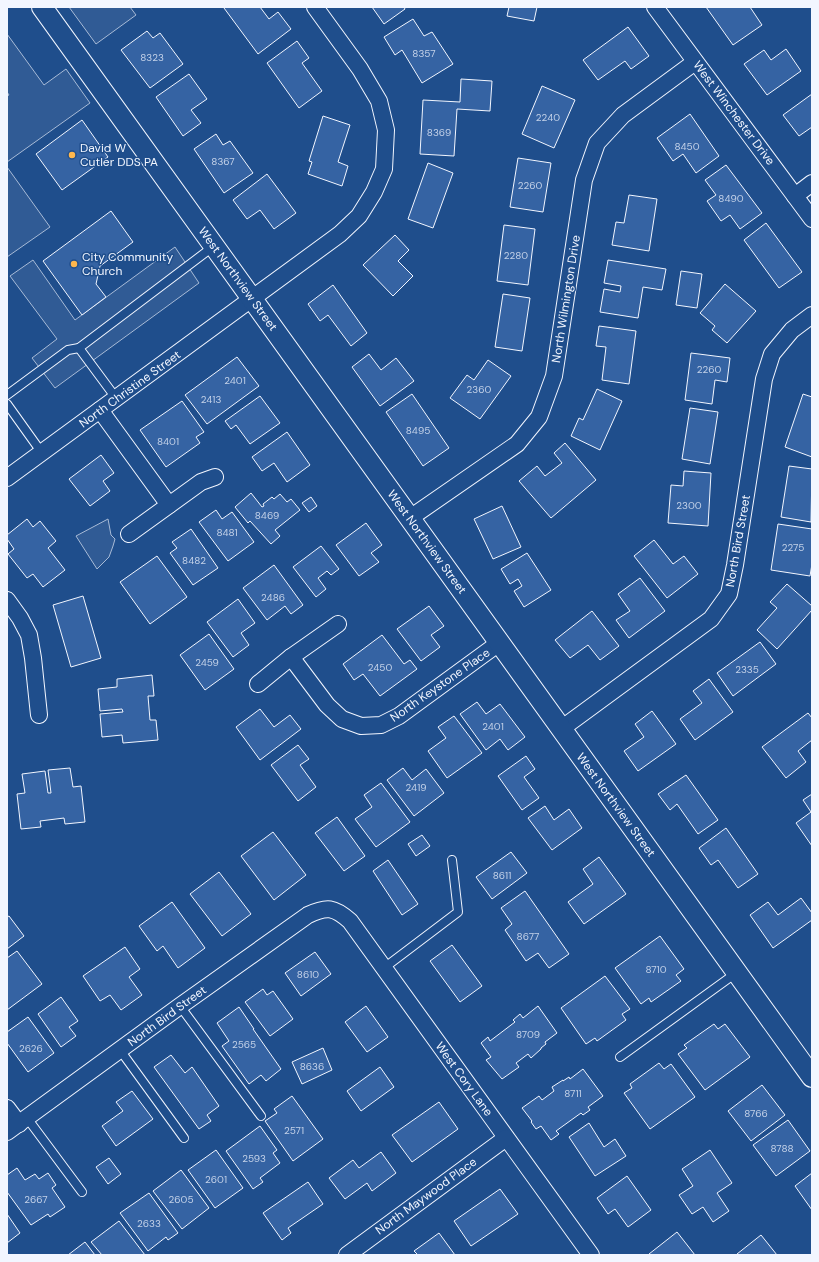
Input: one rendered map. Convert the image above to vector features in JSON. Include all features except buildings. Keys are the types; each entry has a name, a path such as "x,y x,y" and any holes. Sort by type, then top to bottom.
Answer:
{"street":[{"name":"West Northview Street","path":"42,7 737,972 809,1067"},
{"name":"North Christine Street","path":"7,478 340,234 359,216 374,192 384,169 386,130 379,101 360,69 315,7"},
{"name":"West Winchester Drive","path":"655,7 812,219"},
{"name":"North Wilmington Drive","path":"410,518 517,444 539,417 554,376 584,180 597,143 623,115 696,62"},
{"path":"795,196 812,184"},
{"name":"North Bird Street","path":"561,728 711,619 729,594 735,565 764,379 772,354 792,330 812,315"},
{"path":"100,410 169,505"},
{"path":"129,534 201,482 215,477"},
{"path":"7,600 20,618 28,635 33,658 39,715"},
{"path":"258,684 291,657 338,624"},
{"name":"North Keystone Place","path":"291,657 327,705 342,719 361,726 381,725 399,716 500,643"},
{"name":"North Bird Street","path":"18,1125 180,1006 308,915 319,910 331,908"},
{"name":"West Cory Lane","path":"331,908 341,913 350,921 591,1255"},
{"path":"7,1108 18,1125"},
{"name":"North Maywood Place","path":"347,1255 506,1138"}],"lane":[{"path":"7,395 68,350 79,348 214,246"},
{"path":"79,348 116,398"},
{"path":"7,404 42,453"},
{"path":"384,968 458,912 452,860"},
{"path":"620,1057 737,972"},
{"path":"180,1006 261,1116"},
{"path":"120,1050 184,1138"},
{"path":"18,1125 82,1192"}],"shaded area":[{"path":"69,7 130,7 136,15 96,44"},
{"path":"7,34 44,85 66,69 90,103 7,162 7,96 9,95 7,92"},
{"path":"7,167 50,227 7,257"},
{"path":"175,247 199,283 55,388 32,358 57,339 10,276 33,260 75,320"},
{"path":"108,519 111,535 115,539 109,557 97,569 76,536"}],"place":[{"name":"David W Cutler DDS PA","path":"72,155"},
{"name":"City Community Church","path":"74,264"}]}
